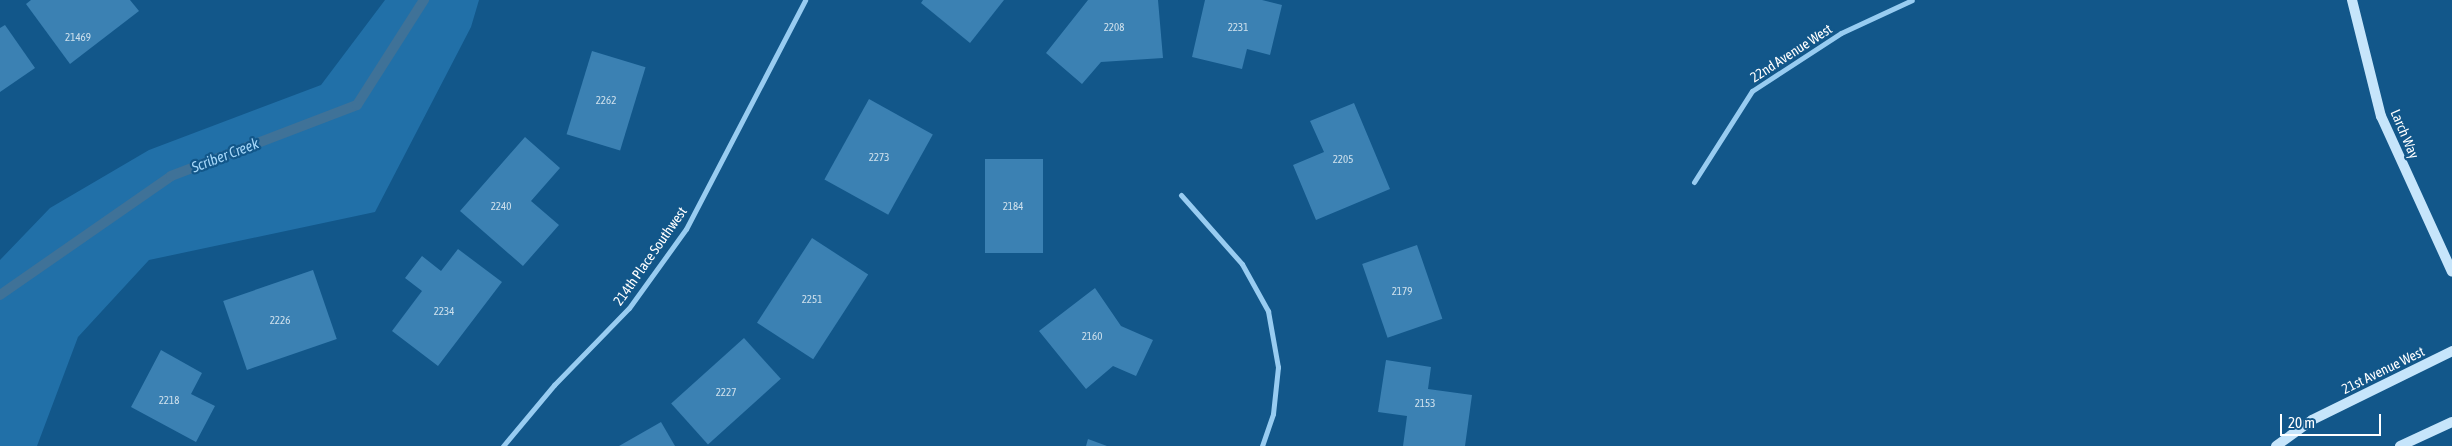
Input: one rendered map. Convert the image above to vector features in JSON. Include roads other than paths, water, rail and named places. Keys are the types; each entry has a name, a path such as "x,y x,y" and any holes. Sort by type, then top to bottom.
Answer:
{"main road":[{"name":"Larch Way","path":"2352,0 2382,116 2452,272"},
{"name":"21st Avenue West","path":"2276,446 2312,420 2452,351"},
{"path":"2400,446 2452,422"}],"street":[{"name":"214th Place Southwest","path":"503,446 554,386 629,308 686,229 805,0"},
{"name":"22nd Avenue West","path":"1694,182 1752,91 1841,33 1912,0"},
{"path":"1181,194 1242,264 1268,311 1278,367 1273,414 1262,446"}],"waterway":[{"name":"Scriber Creek","path":"0,295 171,176 357,105 424,0"}]}
